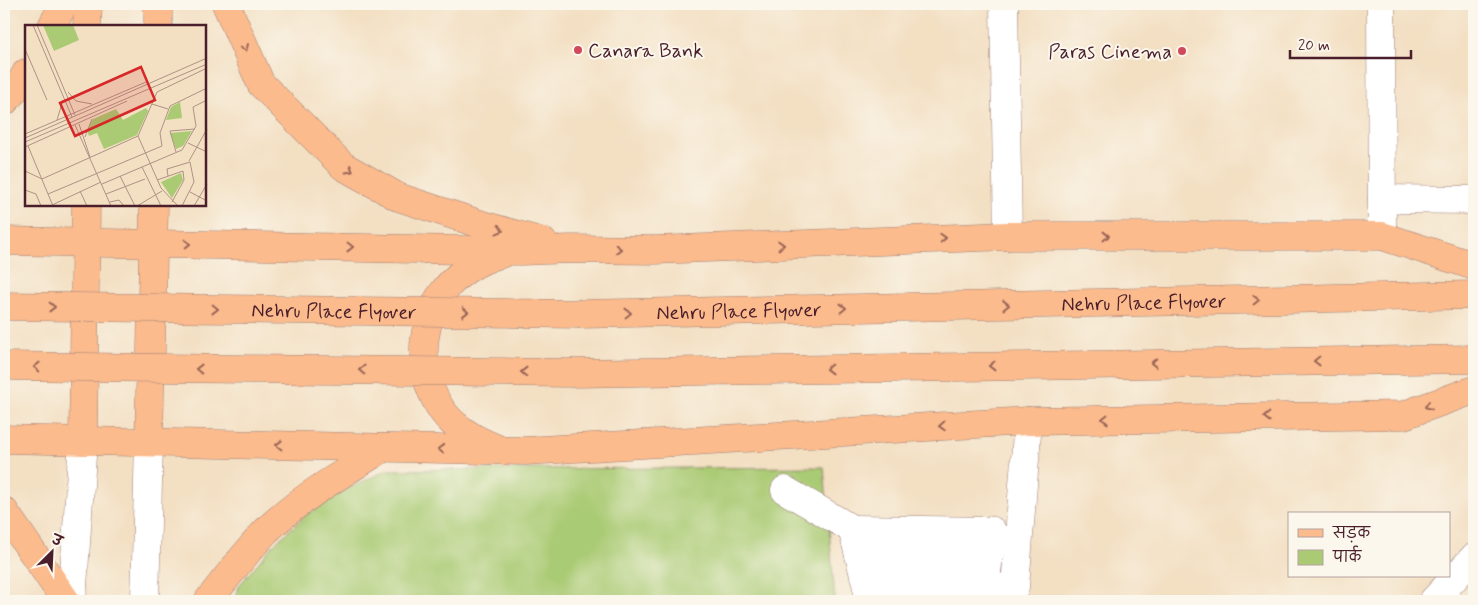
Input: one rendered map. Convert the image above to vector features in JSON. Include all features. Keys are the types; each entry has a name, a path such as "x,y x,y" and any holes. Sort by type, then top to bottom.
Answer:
{"main road":[{"path":"53,25 64,4"},
{"path":"88,4 88,25"},
{"path":"158,4 158,25"},
{"path":"226,4 261,84 343,166 398,197 486,226 570,249"},
{"path":"4,102 20,84 25,75"},
{"path":"83,441 86,206"},
{"path":"149,442 154,206"},
{"path":"525,451 500,449 478,441 458,427 441,410 430,388 424,365 423,341 429,317 439,296 455,277 474,264 497,255 570,249 655,250 1008,236 1382,236 1474,266"},
{"path":"4,240 521,252"},
{"name":"Nehru Place Flyover","path":"4,306 580,314 1474,295"},
{"path":"4,366 573,373 1474,359"},
{"path":"4,439 525,451 1028,421 1404,415 1474,390"},
{"path":"208,601 232,570 268,530 312,493 383,448"},
{"path":"4,511 66,601"}],"street":[{"path":"1004,4 1008,236"},
{"path":"1381,4 1382,236"},
{"path":"1382,199 1474,200"},
{"path":"786,490 859,553 868,592 1015,587 1028,421"},
{"path":"72,601 83,441"},
{"path":"145,601 149,442"},
{"path":"859,553 990,553"},
{"path":"1433,601 1474,557"}],"green space":[{"path":"824,467 835,601 235,601 238,587 273,545 305,516 341,492 387,470"}],"place":[{"name":"Canara Bank","path":"578,50"},
{"name":"Paras Cinema","path":"1182,51"}]}
